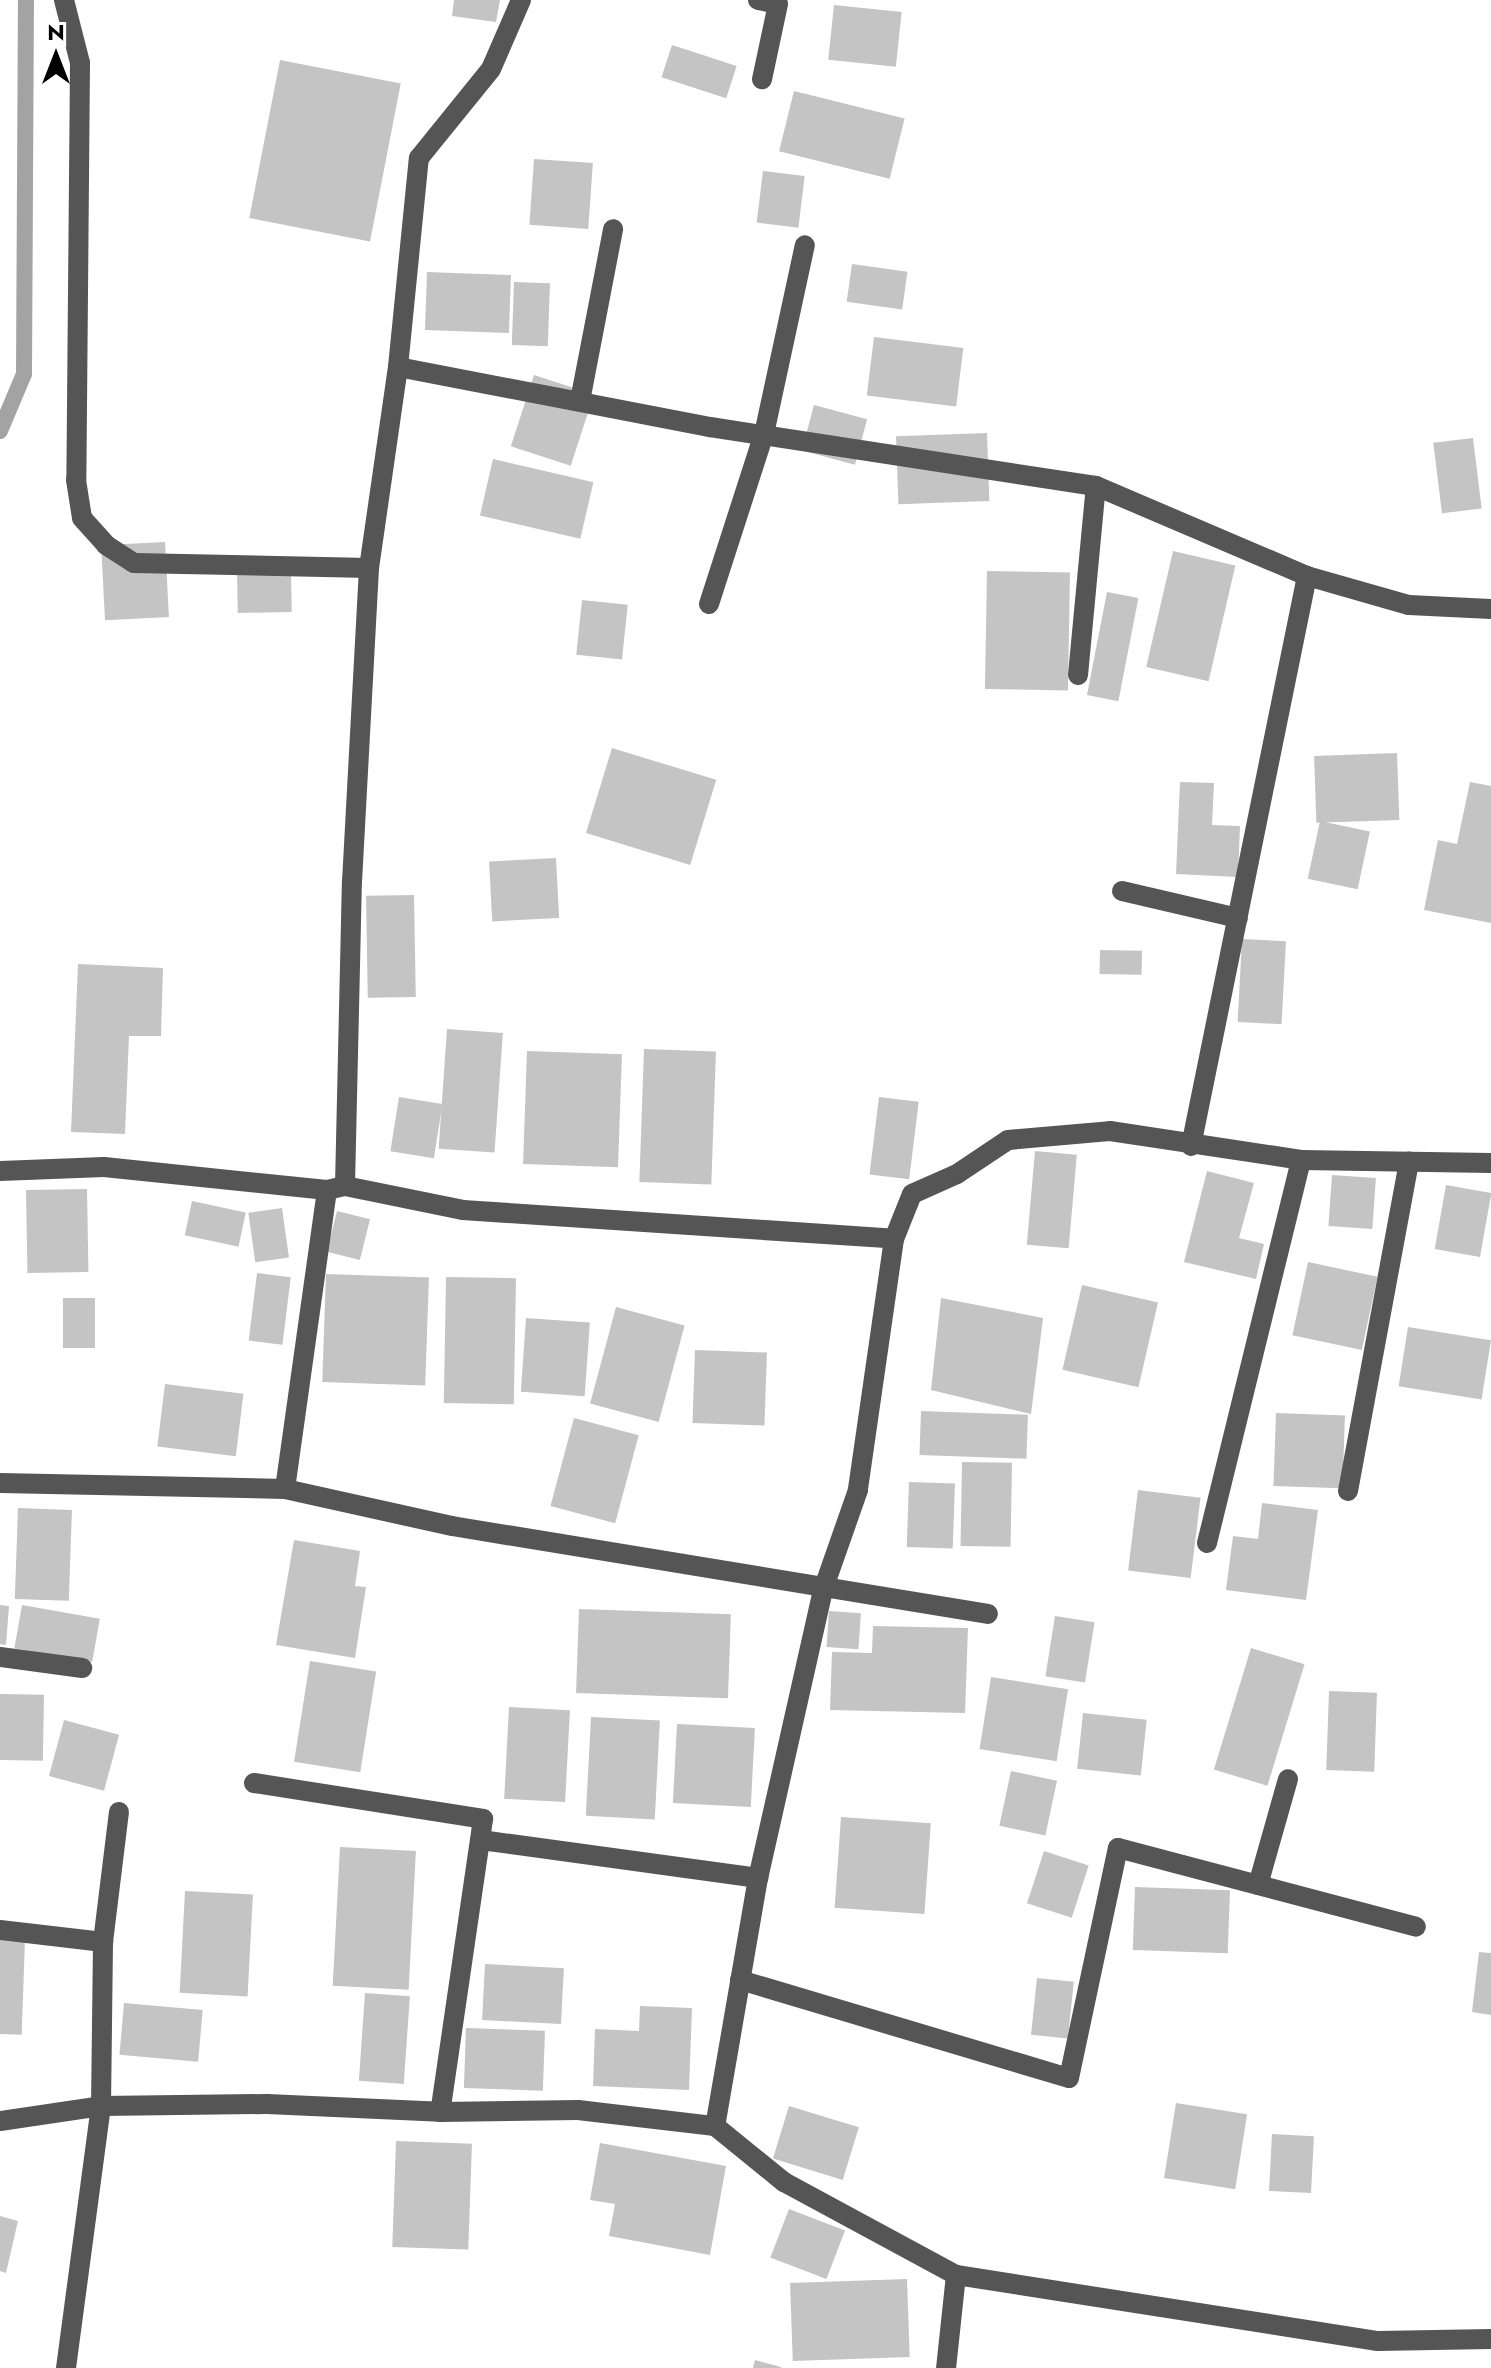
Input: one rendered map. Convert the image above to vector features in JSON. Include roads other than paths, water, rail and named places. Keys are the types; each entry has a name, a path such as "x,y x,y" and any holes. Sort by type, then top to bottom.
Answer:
{"street":[{"path":"64,0 80,63 76,480 82,518 106,545 134,563 369,568"},
{"path":"285,1489 336,1188 369,568 398,367 419,158 491,69 521,0"},
{"path":"758,0 778,4 762,79"},
{"path":"580,401 613,229"},
{"path":"709,604 764,434 805,245"},
{"path":"398,367 764,434 1096,486 1307,576 1409,605 1491,609"},
{"path":"1078,675 1096,486"},
{"path":"1191,1146 1307,576"},
{"path":"1122,891 1238,918"},
{"path":"715,2126 758,1878 823,1590 858,1490 894,1239 912,1194 957,1174 1008,1140 1110,1131 1191,1146 1301,1160 1491,1163"},
{"path":"1207,1543 1301,1160"},
{"path":"1348,1491 1409,1162"},
{"path":"0,1171 104,1167 336,1188 463,1210 894,1239"},
{"path":"0,1483 285,1489 452,1526 823,1590 988,1614"},
{"path":"0,1657 82,1668"},
{"path":"1258,1885 1288,1779"},
{"path":"254,1783 483,1819 440,2112"},
{"path":"66,2368 101,2106 103,1942 119,1812"},
{"path":"481,1840 758,1878"},
{"path":"740,1980 1069,2078 1118,1848 1416,1927"},
{"path":"0,1930 103,1942"},
{"path":"0,2121 101,2106 267,2104 440,2112 578,2110 715,2126 784,2182 956,2275 1378,2341 1491,2339"},
{"path":"946,2368 956,2275"}],"waterway":[{"path":"0,431 24,374 26,0"}]}
